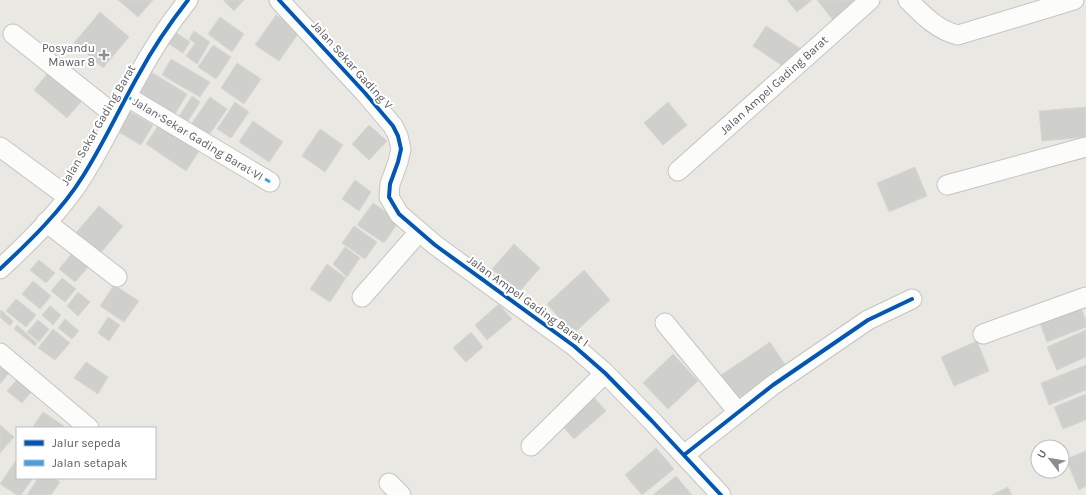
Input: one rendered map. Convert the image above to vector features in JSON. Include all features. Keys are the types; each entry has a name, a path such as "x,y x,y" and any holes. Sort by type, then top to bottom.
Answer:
{"street":[{"name":"Jalan Sekar Gading Barat","path":"0,269 20,251 68,197 90,164 126,96 172,20 188,0"},
{"name":"Jalan Sekar Gading V","path":"279,0 365,93 393,126 398,136 401,149 390,184 389,197 399,214 419,232"},
{"name":"Jalan Ampel Gading Barat","path":"678,171 870,0"},
{"path":"908,0 927,19 939,28 958,35 1074,0"},
{"path":"13,34 116,116"},
{"name":"Jalan Sekar Gading Barat VI","path":"126,96 270,182"},
{"path":"0,147 68,197"},
{"path":"947,185 1086,147"},
{"path":"46,222 117,277"},
{"path":"362,297 419,232"},
{"name":"Jalan Ampel Gading Barat I","path":"419,232 544,326 574,346 604,373 721,495"},
{"path":"983,334 1086,297"},
{"path":"684,455 773,385 868,320 912,299"},
{"path":"665,323 738,412"},
{"path":"0,353 88,427"},
{"path":"531,446 604,373"}],"building":[{"path":"118,0 153,0 138,17"},
{"path":"223,0 244,0 234,11"},
{"path":"787,0 812,0 797,12"},
{"path":"817,0 856,0 833,20"},
{"path":"100,12 129,37 103,68 74,43"},
{"path":"276,15 300,31 279,61 255,45"},
{"path":"220,17 244,34 232,52 208,34"},
{"path":"766,26 801,49 787,69 753,46"},
{"path":"171,29 190,42 183,53 164,41"},
{"path":"194,31 210,42 197,64 186,56 195,43 189,39"},
{"path":"213,45 231,57 216,79 198,67"},
{"path":"171,59 210,82 200,97 162,75"},
{"path":"237,63 261,79 244,104 221,88"},
{"path":"52,68 86,96 67,118 34,90"},
{"path":"146,69 187,94 175,114 134,89"},
{"path":"192,96 200,102 186,124 178,118"},
{"path":"210,97 227,109 207,138 190,126"},
{"path":"235,102 249,112 231,138 217,129"},
{"path":"668,102 687,125 663,145 644,123"},
{"path":"1086,107 1086,137 1042,141 1039,111"},
{"path":"127,110 153,125 141,145 115,130"},
{"path":"162,120 202,147 186,171 146,144"},
{"path":"253,121 283,142 269,162 239,142"},
{"path":"369,125 387,141 369,160 352,144"},
{"path":"320,129 343,145 325,172 302,156"},
{"path":"915,167 927,196 889,212 877,183"},
{"path":"355,180 371,192 359,211 342,199"},
{"path":"373,203 399,221 384,243 357,225"},
{"path":"99,206 123,226 99,255 74,235"},
{"path":"354,226 377,242 365,259 342,243"},
{"path":"514,244 540,268 518,293 492,269"},
{"path":"345,247 360,258 347,277 333,264"},
{"path":"73,252 89,266 75,282 59,269"},
{"path":"39,260 55,273 46,283 30,270"},
{"path":"327,264 346,278 330,302 310,289"},
{"path":"584,270 610,300 573,334 547,304"},
{"path":"62,278 76,289 65,302 51,291"},
{"path":"33,281 51,296 40,309 22,294"},
{"path":"114,285 139,301 124,322 100,306"},
{"path":"78,292 90,302 78,316 67,306"},
{"path":"16,299 36,315 26,327 6,311"},
{"path":"1079,302 1086,321 1086,327 1047,342 1038,318"},
{"path":"499,304 512,319 487,340 475,325"},
{"path":"50,306 61,315 53,325 42,315"},
{"path":"1,310 13,321 10,326 0,317"},
{"path":"108,317 120,325 109,341 98,333"},
{"path":"65,319 79,331 72,339 58,328"},
{"path":"38,320 49,329 39,342 27,332"},
{"path":"17,325 37,343 35,346 14,329"},
{"path":"53,329 70,343 55,360 38,348"},
{"path":"1086,330 1086,357 1057,370 1047,347"},
{"path":"471,332 483,347 466,362 453,348"},
{"path":"977,341 989,371 954,386 941,357"},
{"path":"770,342 786,366 737,399 721,375"},
{"path":"673,354 698,381 668,409 643,383"},
{"path":"0,357 13,368 0,384"},
{"path":"86,362 108,377 98,394 74,378"},
{"path":"1086,365 1086,390 1049,405 1041,383"},
{"path":"22,374 36,386 22,403 7,391"},
{"path":"591,394 606,411 574,439 559,422"},
{"path":"1086,394 1086,420 1063,429 1054,407"},
{"path":"43,412 64,426 63,427 33,427"},
{"path":"0,425 14,437 0,453"},
{"path":"656,448 674,469 642,495 625,475"},
{"path":"1086,451 1086,486 1079,490 1070,469 1070,457"},
{"path":"16,460 16,479 32,479 21,495 17,495 0,484"},
{"path":"676,476 692,495 653,495"},
{"path":"37,479 56,479 60,482 51,495 27,495"},
{"path":"1008,487 1012,495 992,495"}],"marked path":[{"path":"126,96 270,182"}],"cycle path":[{"path":"0,269 45,225 75,189 98,151 150,55 188,0"},
{"path":"279,0 365,93 393,126 398,136 401,149 390,184 389,197 399,214 435,245 574,346 605,373 721,495"},
{"path":"684,455 773,385 868,320 912,299"}],"place":[{"name":"Posyandu Mawar 8","path":"104,55"}]}
